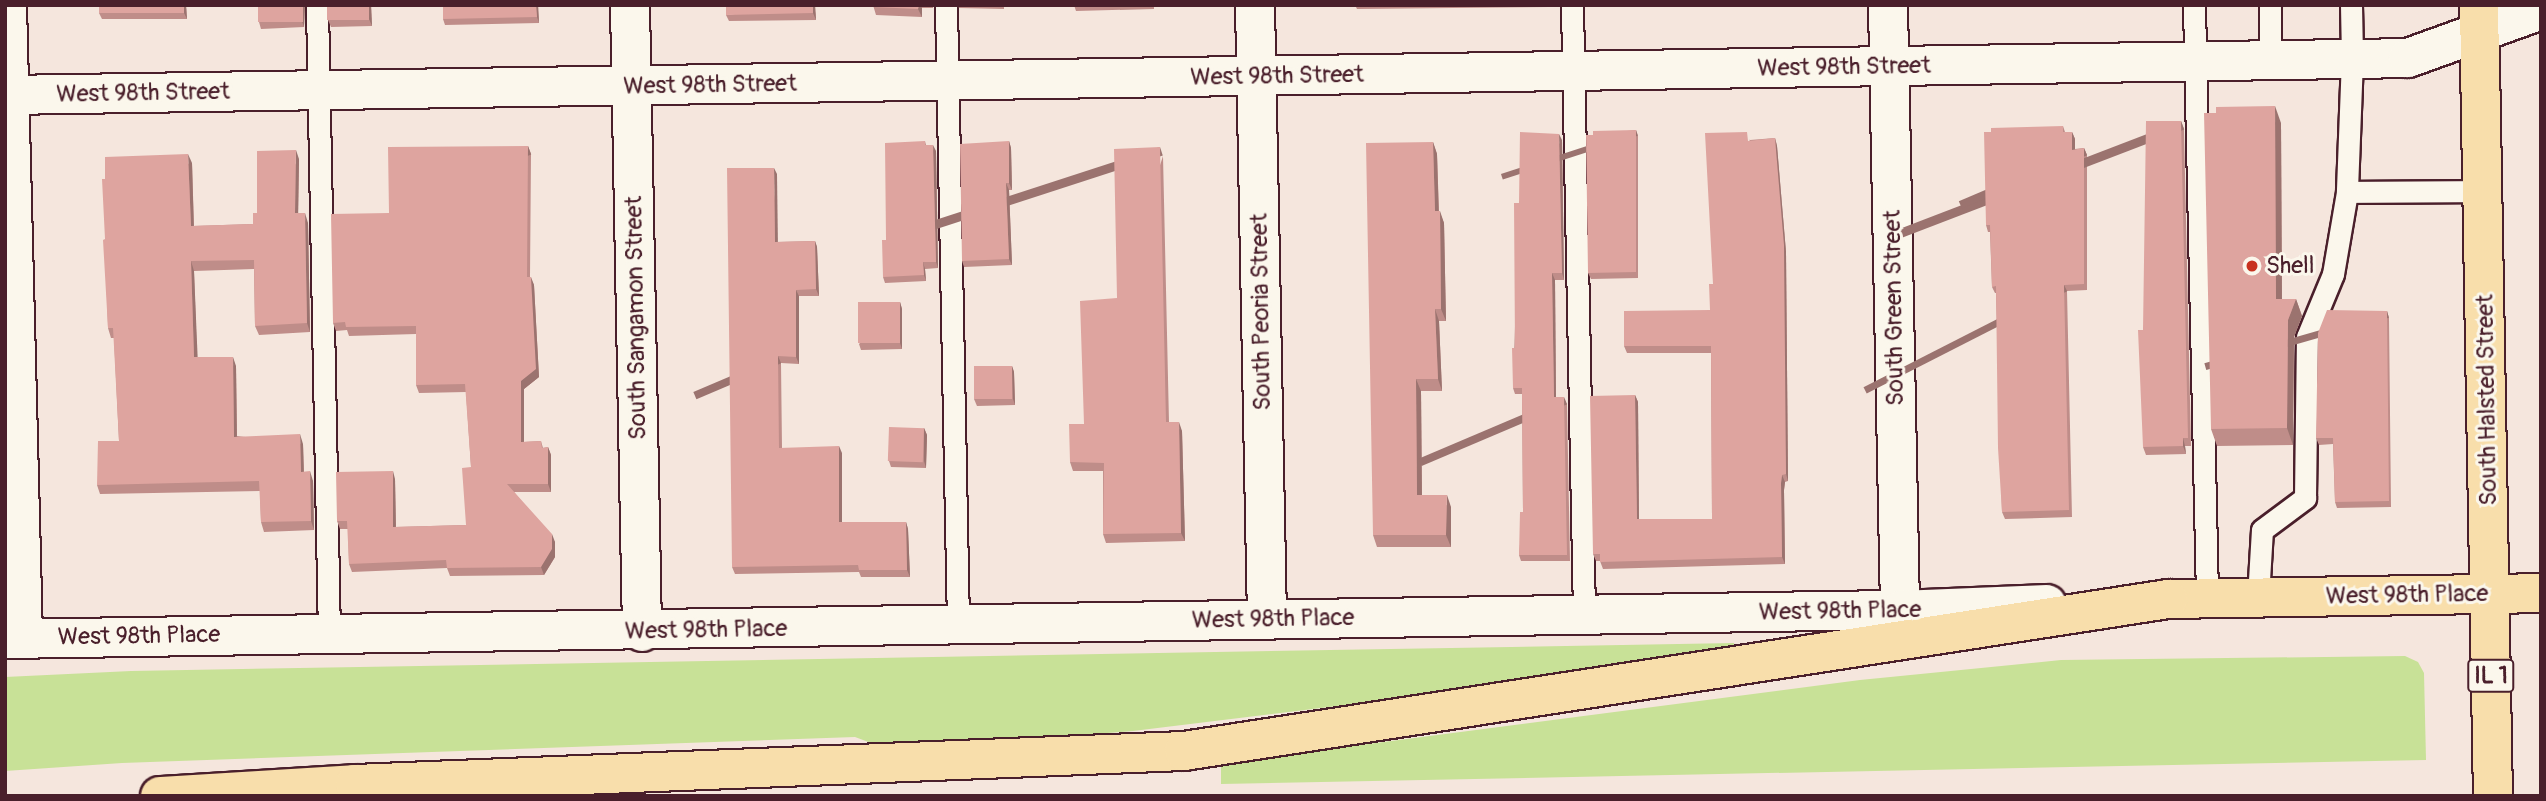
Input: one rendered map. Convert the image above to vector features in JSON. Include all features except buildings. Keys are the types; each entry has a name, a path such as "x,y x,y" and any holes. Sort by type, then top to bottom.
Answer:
{"main road":[{"name":"South Halsted Street","path":"2479,19 2493,778"},
{"name":"West 98th Place","path":"2168,598 2541,593"},
{"path":"160,796 355,784 1184,751 2168,598"}],"street":[{"path":"8,5 14,639"},
{"name":"South Sangamon Street","path":"630,5 642,632"},
{"name":"South Peoria Street","path":"1255,5 1267,619"},
{"name":"South Green Street","path":"1888,5 1900,610"},
{"name":"West 98th Street","path":"7,95 2408,58 2479,19 2541,10"},
{"name":"West 98th Place","path":"14,639 642,632 958,624 1900,610 2168,598"}],"lane":[{"path":"317,5 329,634"},
{"path":"946,5 958,624"},
{"path":"1572,5 1584,616"},
{"path":"2194,5 2207,598"},
{"path":"2270,5 2270,60"},
{"path":"2258,597 2262,530 2305,498 2307,337 2333,274 2347,192 2352,59 2351,5"},
{"path":"2347,192 2483,191"}],"green space":[{"path":"1734,643 1734,654 1378,701 1133,731 954,745 882,747 855,737 122,763 5,771 5,677 131,671"},
{"path":"2405,656 2418,662 2424,673 2426,760 1221,784 1221,763 1860,680 2061,660"}],"place":[{"name":"Shell","path":"2252,266"}]}
